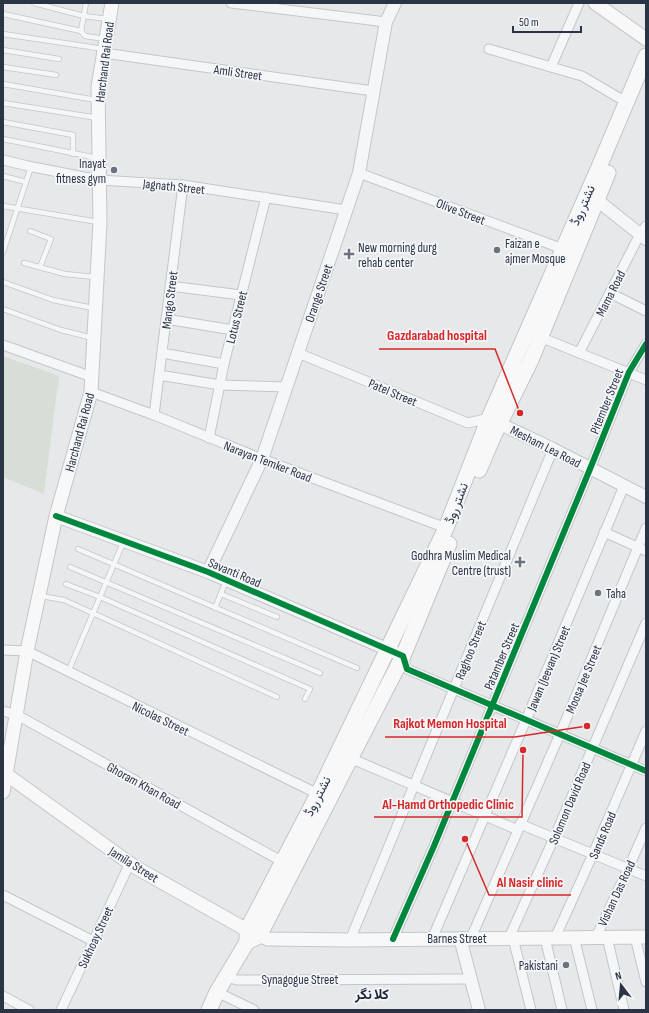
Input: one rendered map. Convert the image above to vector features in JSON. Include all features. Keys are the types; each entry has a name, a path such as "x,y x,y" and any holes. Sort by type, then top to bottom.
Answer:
{"main road":[{"name":"Harchand Rai Road","path":"4,779 17,715 27,652 56,516 91,392 100,222 98,87 112,3"},
{"path":"595,3 646,39"},
{"name":"نشتر روڈ","path":"208,1010 226,976 256,937 402,656 563,249 646,56"},
{"name":"نشتر روڈ","path":"256,937 283,862 388,650 495,421 531,360 646,78"},
{"name":"Jamila Street","path":"4,779 130,863 256,937"},
{"name":"Barnes Street","path":"256,937 350,940 550,938 642,935"}],"street":[{"path":"231,3 303,7 386,22"},
{"name":"Orange Street","path":"208,572 262,459 359,173 386,22 395,3"},
{"path":"551,67 579,3"},
{"name":"Amli Street","path":"105,47 373,91"},
{"path":"489,49 582,76 626,102"},
{"name":"Jagnath Street","path":"3,160 99,180 183,185 346,210"},
{"name":"Olive Street","path":"359,173 563,249"},
{"name":"Mango Street","path":"154,416 183,185"},
{"name":"Lotus Street","path":"209,438 232,330 266,198"},
{"name":"Mama Road","path":"579,353 610,293 644,233 597,200"},
{"path":"170,286 241,295"},
{"path":"610,293 646,312"},
{"path":"166,319 232,330"},
{"path":"540,337 646,380"},
{"name":"Pitember Street","path":"590,468 628,372 646,344"},
{"path":"3,345 92,378"},
{"path":"162,353 224,364"},
{"name":"Patel Street","path":"298,353 468,423 495,421"},
{"path":"159,375 220,385 287,387"},
{"name":"Narayan Temker Road","path":"91,392 262,459 446,528"},
{"name":"Mesham Lea Road","path":"495,421 646,497"},
{"name":"Raghoo Street","path":"350,940 553,449"},
{"name":"Patamber Street","path":"393,939 452,802 590,468"},
{"name":"Jawan (Jeevan) Street","path":"432,939 624,486"},
{"name":"Savanti Road","path":"56,516 208,572 402,656"},
{"name":"Moosa Jee Street","path":"466,938 519,827 642,549 646,528"},
{"path":"604,532 642,549"},
{"name":"Solomon David Road","path":"511,938 646,623"},
{"name":"Nicolas Street","path":"3,650 27,652 318,794"},
{"path":"402,656 407,669 646,771"},
{"name":"Ghoram Khan Road","path":"3,711 17,715 283,862"},
{"name":"Sands Road","path":"550,938 593,854 646,731"},
{"path":"350,758 485,816 554,838 646,876"},
{"name":"Vishan Das Road","path":"601,937 646,828"},
{"name":"Sukhoay Street","path":"60,1010 130,863"},
{"path":"3,895 93,940"},
{"path":"642,935 646,982"},
{"path":"574,937 592,1010"},
{"path":"601,937 624,1010"},
{"path":"466,938 470,979 479,1010"},
{"path":"511,938 531,1010"},
{"path":"550,938 562,1010"},
{"name":"Synagogue Street","path":"226,976 237,980 470,979"},
{"path":"217,992 254,1010"},
{"path":"3,996 29,1010"}],"lane":[{"path":"34,3 84,16 109,19"},
{"path":"81,31 86,3"},
{"path":"3,14 81,31 85,36 105,47"},
{"path":"3,34 105,47"},
{"path":"3,50 59,59"},
{"path":"3,67 56,76"},
{"path":"3,84 98,100"},
{"path":"3,103 99,119"},
{"path":"3,122 73,135 73,154"},
{"path":"3,140 99,159"},
{"path":"3,252 31,167"},
{"path":"3,176 26,182"},
{"path":"3,206 100,222"},
{"path":"30,231 51,239 40,267"},
{"path":"3,234 8,236"},
{"path":"24,263 65,274 97,277"},
{"path":"3,282 53,300 95,308"},
{"path":"3,309 61,330 94,338"},
{"path":"68,672 124,541"},
{"path":"78,549 357,668"},
{"path":"70,567 320,673"},
{"path":"215,608 227,580"},
{"path":"66,584 100,597 310,689 305,699"},
{"path":"221,594 277,617"},
{"path":"39,595 64,600 277,697"}],"shaded area":[{"path":"3,356 59,376 44,494 3,477"}],"cycle path":[{"path":"393,939 434,846 629,372 646,344"},
{"path":"56,516 208,572 403,656 407,669 646,771"}],"place":[{"name":"Inayat fitness gym","path":"114,170"},
{"name":"Faizan e ajmer Mosque","path":"497,250"},
{"name":"New morning durg rehab center","path":"349,254"},
{"name":"Gazdarabad hospital","path":"520,413"},
{"name":"Godhra Muslim Medical Centre (trust)","path":"520,562"},
{"name":"Taha","path":"598,593"},
{"name":"Rajkot Memon Hospital","path":"587,726"},
{"name":"Al-Hamd Orthopedic Clinic","path":"523,750"},
{"name":"Al Nasir clinic","path":"465,839"},
{"name":"Pakistani","path":"566,965"}],"district":[{"name":"کلا نگر","path":"372,994"}]}
